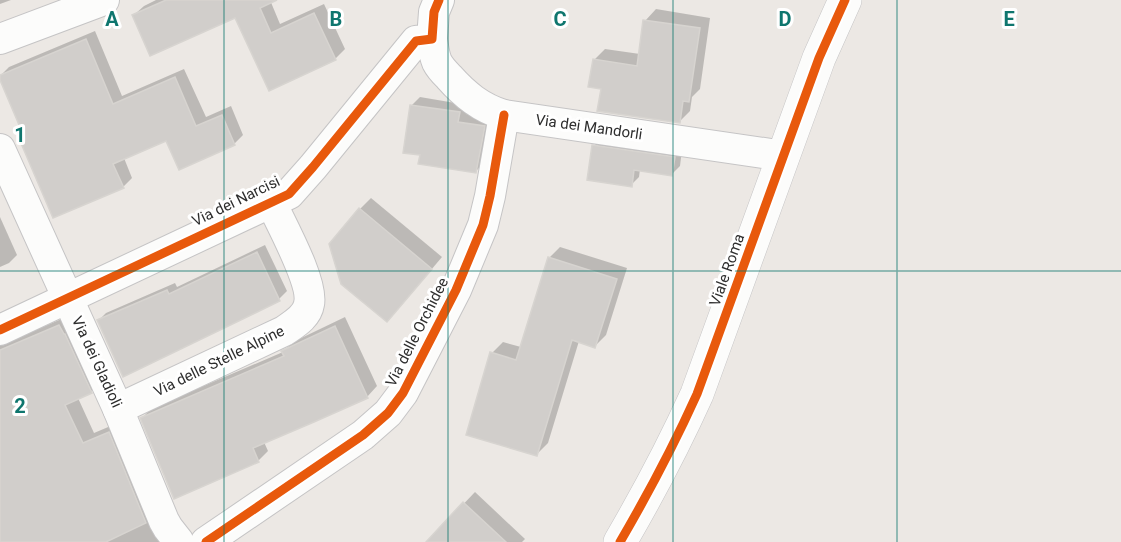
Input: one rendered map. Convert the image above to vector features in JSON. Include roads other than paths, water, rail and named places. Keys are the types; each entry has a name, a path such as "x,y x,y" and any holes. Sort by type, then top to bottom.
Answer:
{"street":[{"path":"0,39 104,0"},
{"path":"432,39 434,12 439,0"},
{"name":"Viale Roma","path":"620,542 648,494 697,394 819,58 845,0"},
{"name":"Via dei Mandorli","path":"432,39 438,64 459,89 480,106 504,115 784,156"},
{"name":"Via dei Narcisi","path":"0,330 289,194 416,41 432,39"},
{"name":"Via delle Orchidee","path":"206,542 371,429 388,413 403,393 456,290 483,225 504,115"},
{"name":"Via dei Gladioli","path":"0,149 118,409 164,520 179,542"},
{"name":"Via delle Stelle Alpine","path":"118,409 284,331 305,314 310,298 307,281 272,202"}]}
